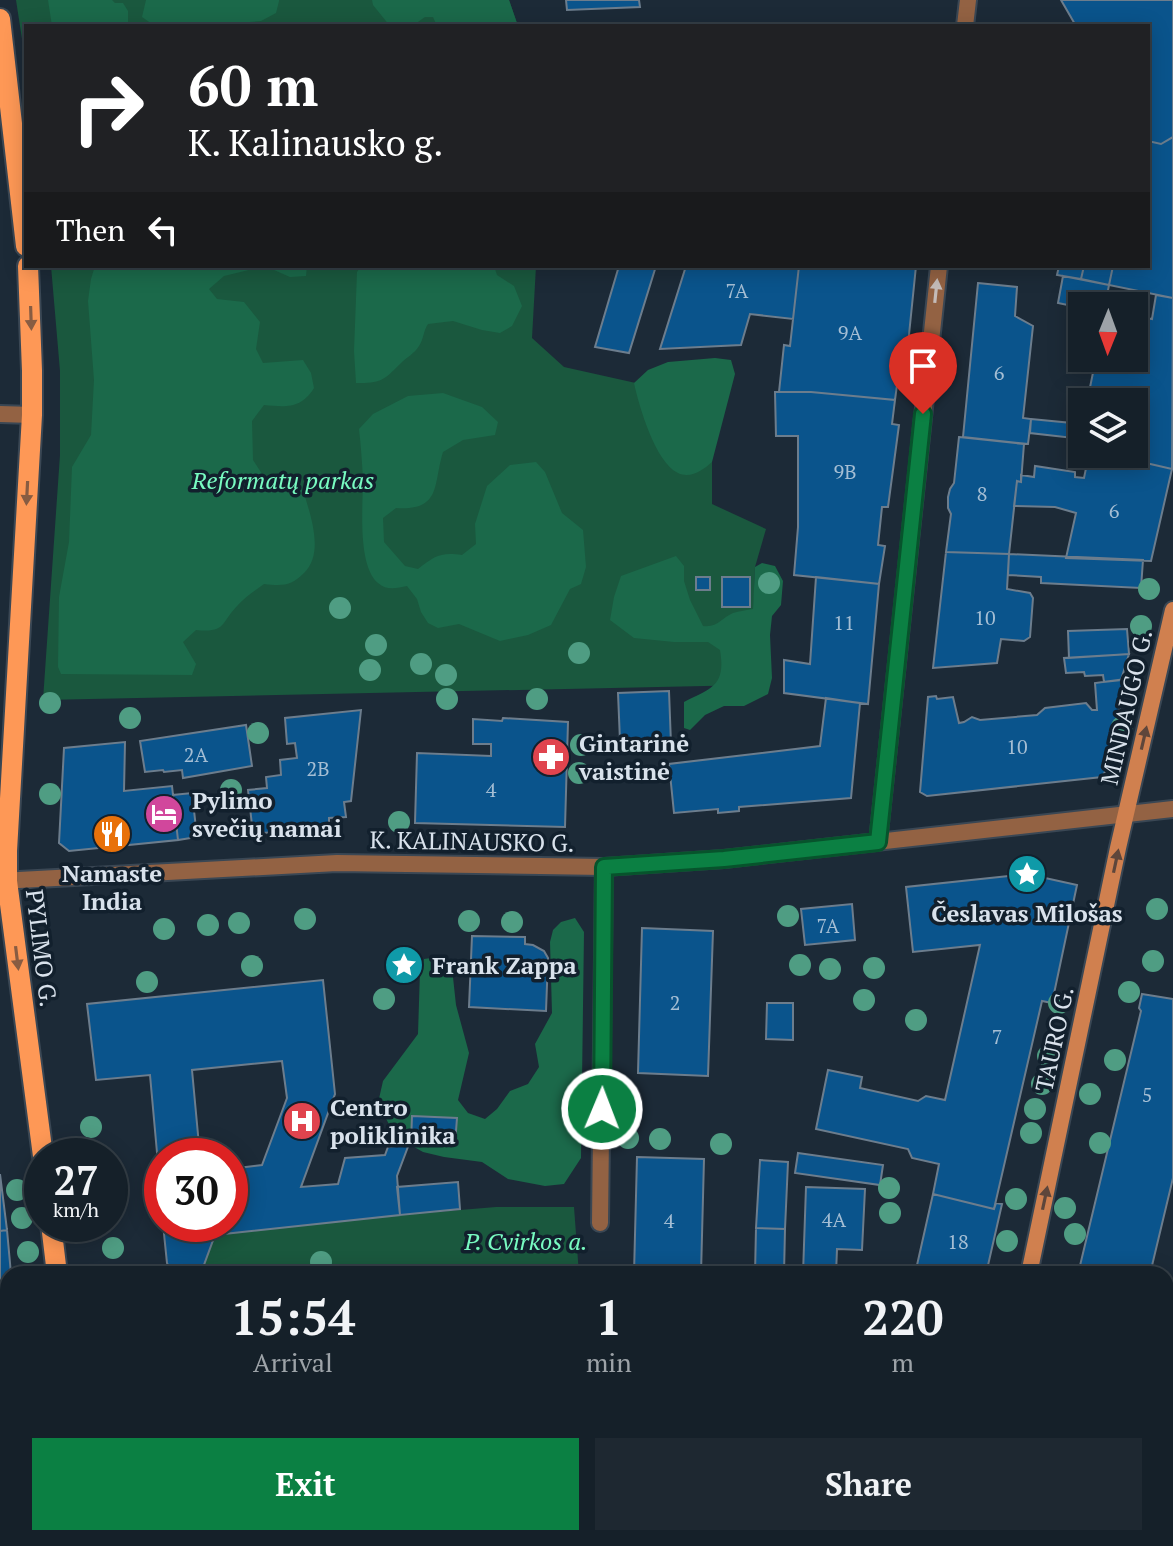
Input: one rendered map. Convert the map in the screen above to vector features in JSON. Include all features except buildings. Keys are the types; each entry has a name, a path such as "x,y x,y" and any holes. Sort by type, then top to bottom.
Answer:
{"main road":[{"path":"0,19 24,229"},
{"name":"PYLIMO G.","path":"28,268 32,415 4,881 40,1138"},
{"name":"MINDAUGO G.","path":"1126,814 1173,610"},
{"name":"TAURO G.","path":"1031,1266 1126,814"},
{"path":"53,1242 56,1266"}],"street":[{"path":"965,24 968,0"},
{"path":"878,842 939,268"},
{"path":"0,414 32,415"},
{"name":"K. KALINAUSKO G.","path":"4,881 337,863 604,867 724,859 1173,809"},
{"path":"600,1223 604,867"}],"green space":[{"path":"16,0 509,0 517,24 24,24 24,52"},
{"path":"48,0 112,0 123,3 128,11 128,24 52,24"},
{"path":"146,0 279,0 276,13 261,21 152,24 142,17"},
{"path":"372,0 509,0 517,24 436,24 433,17 425,17 415,24 388,24"},
{"name":"Reformatų parkas","path":"51,268 536,268 532,338 564,367 712,400 712,504 766,529 755,567 751,685 43,700 60,455 60,371"},
{"path":"94,268 257,268 224,276 209,289 217,299 244,302 260,322 256,349 263,363 303,360 311,373 314,388 304,400 286,406 264,405 252,421 253,460 266,480 303,490 314,533 314,555 304,573 291,583 264,584 241,602 218,628 196,630 183,642 196,664 192,675 61,674 58,667 59,597 69,542 72,467 91,435 94,380 88,301"},
{"path":"270,268 307,268 306,276 290,277"},
{"path":"360,268 495,268 497,275 514,286 522,306 512,326 500,333 453,321 428,324 417,349 389,374 381,380 356,383 357,272"},
{"path":"715,358 731,360 735,374 712,462 696,473 683,475 670,467 655,446 634,383 648,370 668,362"},
{"path":"443,393 482,407 498,422 495,435 463,440 443,452 433,493 421,505 396,508 383,518 384,542 405,566 418,569 438,556 462,555 476,544 475,524 487,486 510,465 536,462 545,472 562,513 583,530 586,567 581,584 570,589 551,625 528,635 500,641 459,624 438,628 428,623 407,586 381,586 367,563 359,429 373,414 408,396"},
{"path":"676,556 684,566 684,581 690,600 703,626 716,624 733,613 753,609 755,567 762,563 775,566 783,581 781,605 772,616 772,678 768,694 744,706 724,706 705,715 690,730 684,728 684,702 709,689 719,679 720,650 708,642 634,638 610,620 621,576"},
{"path":"575,918 584,932 581,1158 564,1184 545,1186 508,1179 482,1162 423,1152 395,1136 378,1103 383,1081 418,1034 420,971 424,959 438,957 452,968 456,1005 469,1053 458,1100 468,1113 485,1119 510,1091 528,1084 539,1067 535,1044 552,1013 550,942 553,930 561,922"},
{"name":"P. Cvirkos a.","path":"496,1207 574,1207 578,1266 203,1266 212,1242 248,1242 248,1231"}],"place":[{"name":"Gintarinė vaistinė","path":"551,757"},
{"name":"Pylimo svečių namai","path":"164,814"},
{"name":"Namaste India","path":"112,834"},
{"name":"Česlavas Milošas","path":"1027,874"},
{"name":"Frank Zappa","path":"404,965"},
{"name":"Centro poliklinika","path":"302,1121"}],"route":[{"path":"602,1109 604,867 724,859 878,842 923,414"}]}
